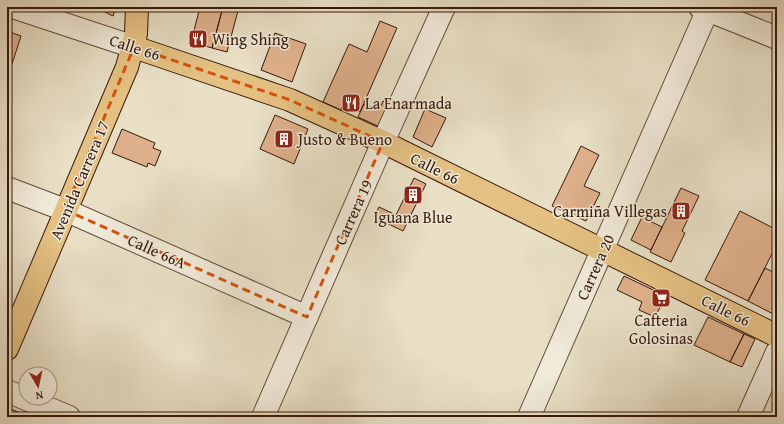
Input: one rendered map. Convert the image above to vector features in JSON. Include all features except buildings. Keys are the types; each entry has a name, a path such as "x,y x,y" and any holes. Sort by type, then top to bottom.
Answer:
{"main road":[{"name":"Avenida Carrera 17","path":"7,349 127,67 134,47 137,7"},
{"name":"Calle 66","path":"134,47 278,95 383,142 777,336"}],"street":[{"name":"Calle 66","path":"13,7 134,47"},
{"name":"Carrera 19","path":"263,417 383,142 444,7"},
{"path":"705,8 777,38"},
{"name":"Carrera 20","path":"529,417 705,8"},
{"name":"Calle 66A","path":"7,188 65,210 307,317"},
{"path":"748,417 777,352"},
{"path":"7,391 69,417"}],"highlighted area":[{"path":"134,47 290,100 383,142 307,317 65,210"}],"place":[{"name":"Wing Shing","path":"198,39"},
{"name":"La Enarmada","path":"351,103"},
{"name":"Justo & Bueno","path":"284,139"},
{"name":"Iguana Blue","path":"413,195"},
{"name":"Carmiña Villegas","path":"681,211"},
{"name":"Cafteria Golosinas","path":"661,298"}]}
